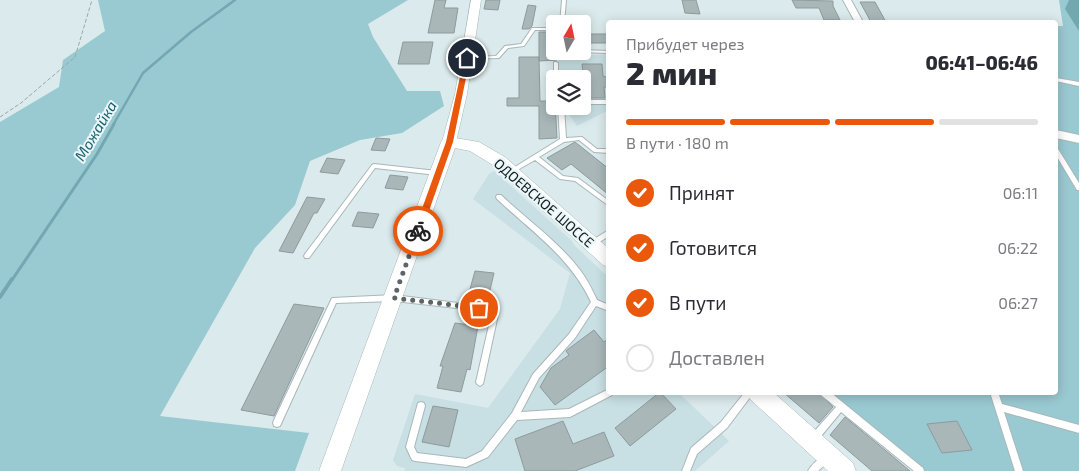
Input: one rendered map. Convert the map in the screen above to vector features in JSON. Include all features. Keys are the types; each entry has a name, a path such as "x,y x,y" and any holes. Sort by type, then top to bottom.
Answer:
{"main road":[{"name":"ОДОЕВСКОЕ ШОССЕ","path":"449,142 474,146 498,161 606,257"},
{"path":"330,471 449,142"},
{"path":"760,395 844,471"}],"street":[{"path":"449,142 467,58 476,0"},
{"path":"847,0 858,20"},
{"path":"1058,134 1079,139"}],"lane":[{"path":"563,15 564,0"},
{"path":"467,58 497,57 507,47 522,45 534,29 546,29"},
{"path":"591,51 606,52"},
{"path":"556,63 556,70"},
{"path":"1058,79 1079,84"},
{"path":"591,102 606,102"},
{"path":"562,115 563,140"},
{"path":"511,172 563,140 580,138 596,151 606,151"},
{"path":"1058,153 1079,188"},
{"path":"536,158 562,178 576,179 606,202"},
{"path":"307,256 374,166 438,173"},
{"path":"499,196 518,216 568,260 588,283 595,302 606,307"},
{"path":"592,244 606,235"},
{"path":"276,423 334,300 394,298 496,310 480,382"},
{"path":"421,406 410,447 415,457 466,463 485,454 516,416 536,376 572,336 595,302"},
{"path":"516,416 570,413 606,394"},
{"path":"686,471 694,451 724,425 748,395"},
{"path":"827,395 920,471"},
{"path":"995,395 1019,471"},
{"path":"811,441 841,407"},
{"path":"999,407 1079,429"},
{"path":"812,471 828,456"}],"path":[{"path":"0,117 21,103 75,57 92,0"}],"shaded area":[{"path":"98,0 408,0 368,24 373,37 407,91 440,91 444,106 402,133 360,140 310,161 295,205 255,248 160,416 309,433 295,471 0,471 0,122 59,87 63,60 105,31"},
{"path":"1059,0 1079,0 1079,137 1058,133 1058,26 1063,26"},
{"path":"1069,0 1079,0 1079,31 1065,9"},
{"path":"606,54 606,112 577,126 569,115 591,115 591,70 559,70 558,60 591,60 591,55"},
{"path":"1058,138 1079,143 1079,471 924,471 829,395 1058,395"},
{"path":"494,171 571,240 606,275 606,395 681,395 729,441 695,471 404,471 405,468 397,466 393,460 415,394 488,408 560,309 570,273 473,199 489,174"}],"building":[{"path":"435,0 446,0 444,8 458,8 454,33 428,33"},
{"path":"486,0 500,0 498,10 484,9"},
{"path":"682,0 696,0 700,14 685,13"},
{"path":"792,0 833,1 833,6 840,20 824,20 819,8 796,8"},
{"path":"860,2 875,2 885,20 870,20"},
{"path":"528,5 536,6 532,26 529,29 522,29"},
{"path":"539,32 546,32 546,60 557,60 539,61"},
{"path":"591,34 606,34 606,43 591,43"},
{"path":"403,42 433,42 429,64 398,64"},
{"path":"519,57 539,57 540,101 546,101 546,115 556,115 557,138 539,139 539,106 507,106 507,98 519,98"},
{"path":"582,64 602,64 603,76 606,77 606,87 604,87 605,98 591,98 591,70 583,70"},
{"path":"376,138 390,139 385,151 371,150"},
{"path":"575,142 606,167 606,193 571,164 562,170 547,158"},
{"path":"327,158 345,160 338,174 320,172"},
{"path":"390,175 408,177 403,190 385,188"},
{"path":"307,197 325,199 317,213 314,213 293,253 279,251"},
{"path":"358,212 379,214 373,228 352,226"},
{"path":"475,271 494,273 487,303 467,300"},
{"path":"294,304 324,308 274,416 241,410"},
{"path":"455,323 478,326 470,370 467,369 461,392 437,388 443,366 440,366"},
{"path":"594,330 604,342 606,340 606,368 555,405 540,387 551,368 569,355 566,351"},
{"path":"656,395 663,395 676,409 630,446 615,428"},
{"path":"786,395 821,395 833,407 819,423"},
{"path":"433,406 458,410 449,447 422,442"},
{"path":"845,417 910,471 872,471 830,435"},
{"path":"563,421 573,444 604,432 614,456 575,471 525,471 515,439"},
{"path":"957,421 972,450 942,453 927,424"}],"waterway":[{"name":"Можайка","path":"113,125 143,73 191,32 235,0"},
{"name":"Можайка","path":"12,280 97,154 114,124"},
{"name":"Можайка","path":"0,297 12,279"}],"way so far":[{"path":"418,231 394,298 479,308"}],"route":[{"path":"418,231 449,142 461,94 467,58"}]}
